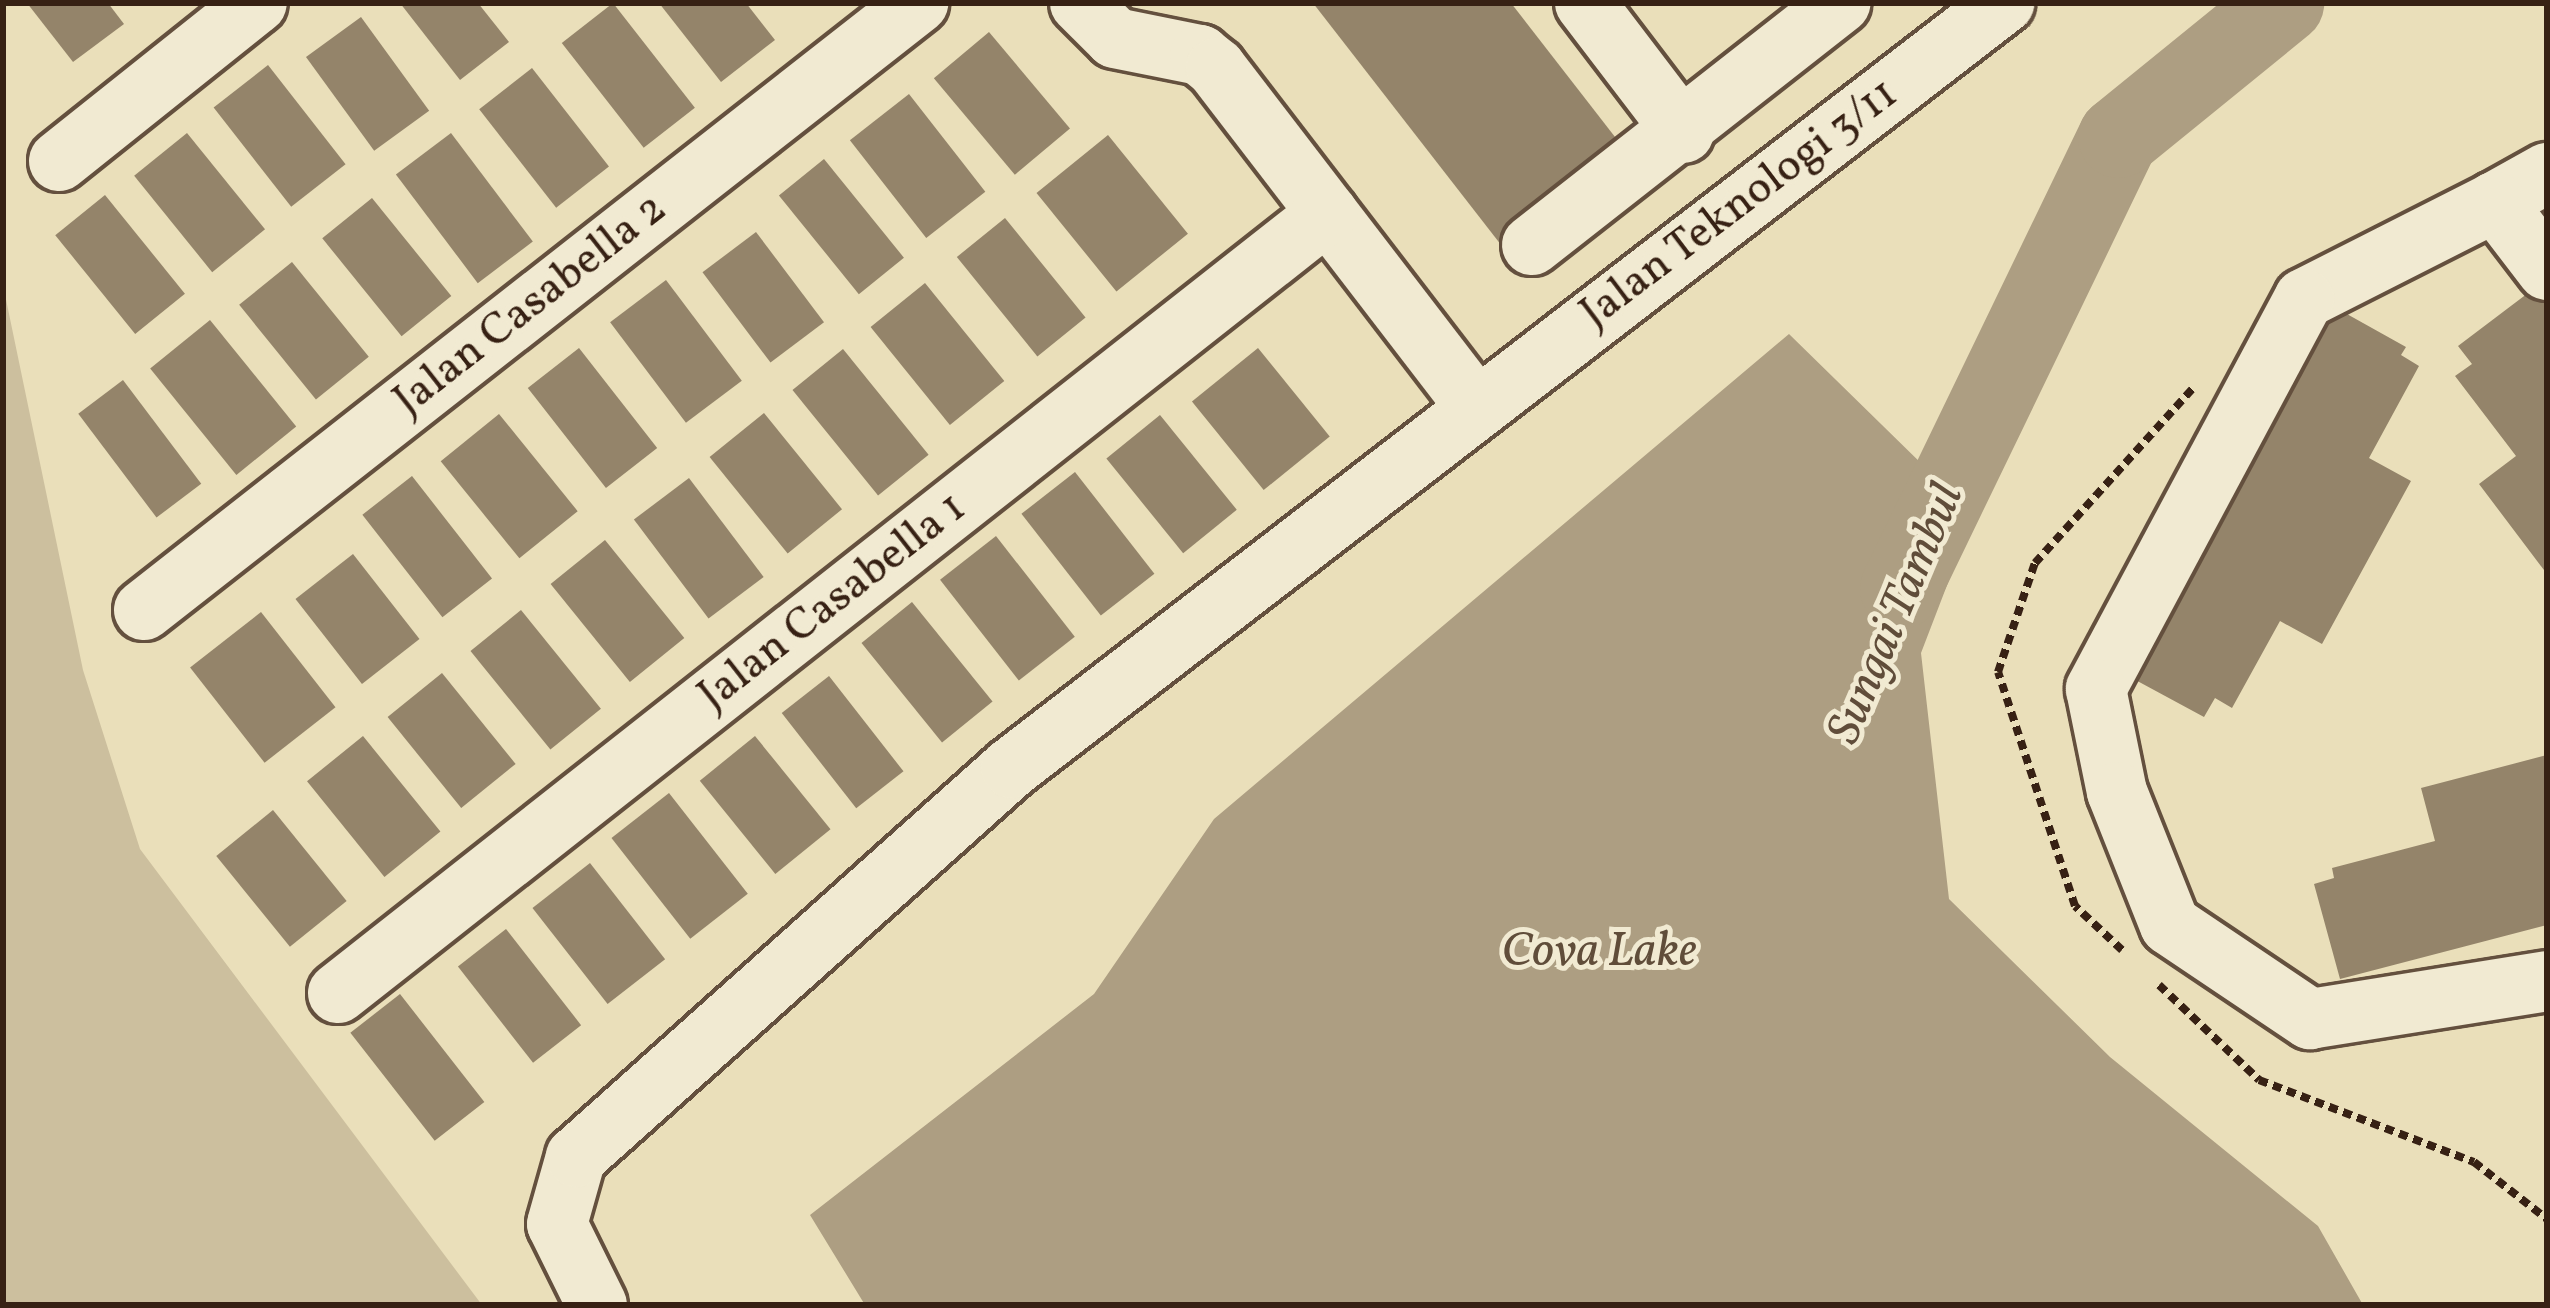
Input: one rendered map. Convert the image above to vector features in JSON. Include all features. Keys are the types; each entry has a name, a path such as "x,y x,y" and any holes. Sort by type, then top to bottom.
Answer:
{"street":[{"path":"59,161 257,3"},
{"name":"Jalan Casabella 2","path":"144,610 918,3"},
{"path":"1080,3 1115,38 1201,55 1216,68 1476,407"},
{"path":"1585,3 1684,133"},
{"path":"1532,245 1684,133 1841,3"},
{"name":"Jalan Teknologi 3/11","path":"597,1305 557,1225 560,1187 575,1157 1011,768 2004,3"},
{"path":"2547,172 2304,299 2096,688 2117,792 2170,926 2310,1019 2547,981"},
{"path":"2495,202 2547,270"},
{"name":"Jalan Casabella 1","path":"338,993 1328,213"}],"path":[{"path":"2126,953 2075,906 1998,672 2036,563 2204,378"},
{"path":"2142,969 2259,1080 2474,1162 2547,1219"}],"shaded area":[{"path":"3,285 83,670 140,849 482,1305 3,1305"}],"water":[{"name":"Cova Lake","path":"1789,334 1974,515 1921,653 1949,899 2110,1057 2318,1226 2363,1305 865,1305 810,1215 1094,994 1214,819"}],"building":[{"path":"27,3 108,3 124,24 73,62"},
{"path":"400,3 478,3 509,42 460,80"},
{"path":"613,3 695,108 644,148 562,43"},
{"path":"659,3 746,3 775,40 721,82"},
{"path":"1313,3 1511,3 1629,155 1505,250"},
{"path":"361,17 429,111 374,151 306,57"},
{"path":"989,32 1070,129 1015,175 934,78"},
{"path":"268,65 346,164 291,207 214,107"},
{"path":"532,68 609,167 556,208 479,109"},
{"path":"909,94 985,192 926,238 850,140"},
{"path":"187,133 265,229 212,272 134,176"},
{"path":"451,133 533,242 478,283 396,175"},
{"path":"1108,135 1188,234 1116,292 1037,193"},
{"path":"824,159 904,258 859,294 779,196"},
{"path":"105,195 185,294 135,334 55,235"},
{"path":"372,198 451,296 402,336 322,238"},
{"path":"1005,218 1086,317 1037,356 957,257"},
{"path":"756,232 824,322 770,363 702,272"},
{"path":"292,262 369,357 316,400 239,305"},
{"path":"666,280 742,381 686,423 610,322"},
{"path":"925,283 1004,381 950,425 871,327"},
{"path":"2536,287 2547,302 2547,574 2479,484 2516,456 2455,376 2472,364 2458,346"},
{"path":"2320,299 2406,347 2401,355 2419,366 2369,458 2411,481 2322,644 2280,621 2232,708 2215,698 2204,717 2117,670"},
{"path":"210,320 296,426 236,475 150,368"},
{"path":"579,348 657,448 606,488 528,388"},
{"path":"1258,348 1330,437 1264,490 1192,401"},
{"path":"843,349 929,455 878,496 792,390"},
{"path":"123,380 201,484 157,518 78,414"},
{"path":"764,413 842,509 788,553 710,457"},
{"path":"499,414 578,511 519,558 441,461"},
{"path":"1160,415 1237,510 1183,553 1106,458"},
{"path":"1075,472 1154,574 1101,616 1021,514"},
{"path":"412,476 492,578 442,617 362,515"},
{"path":"689,478 764,577 709,619 634,520"},
{"path":"996,536 1075,637 1019,681 940,580"},
{"path":"605,540 684,638 630,682 551,584"},
{"path":"353,554 419,639 362,684 295,599"},
{"path":"912,602 993,701 942,742 861,643"},
{"path":"521,610 601,709 550,750 470,651"},
{"path":"261,612 335,707 265,763 190,667"},
{"path":"442,673 516,764 461,808 388,717"},
{"path":"829,676 903,771 856,808 782,713"},
{"path":"363,736 440,832 384,877 307,781"},
{"path":"755,736 831,829 775,874 700,781"},
{"path":"2547,755 2547,925 2340,979 2314,884 2334,878 2332,868 2435,841 2421,788"},
{"path":"669,793 748,894 690,939 611,838"},
{"path":"273,810 347,901 290,947 216,856"},
{"path":"590,863 665,959 608,1004 532,908"},
{"path":"506,929 581,1025 533,1063 458,967"},
{"path":"400,994 484,1102 435,1141 350,1033"}],"waterway":[{"name":"Sungai Tambul","path":"1900,588 2118,137 2283,3"}]}
